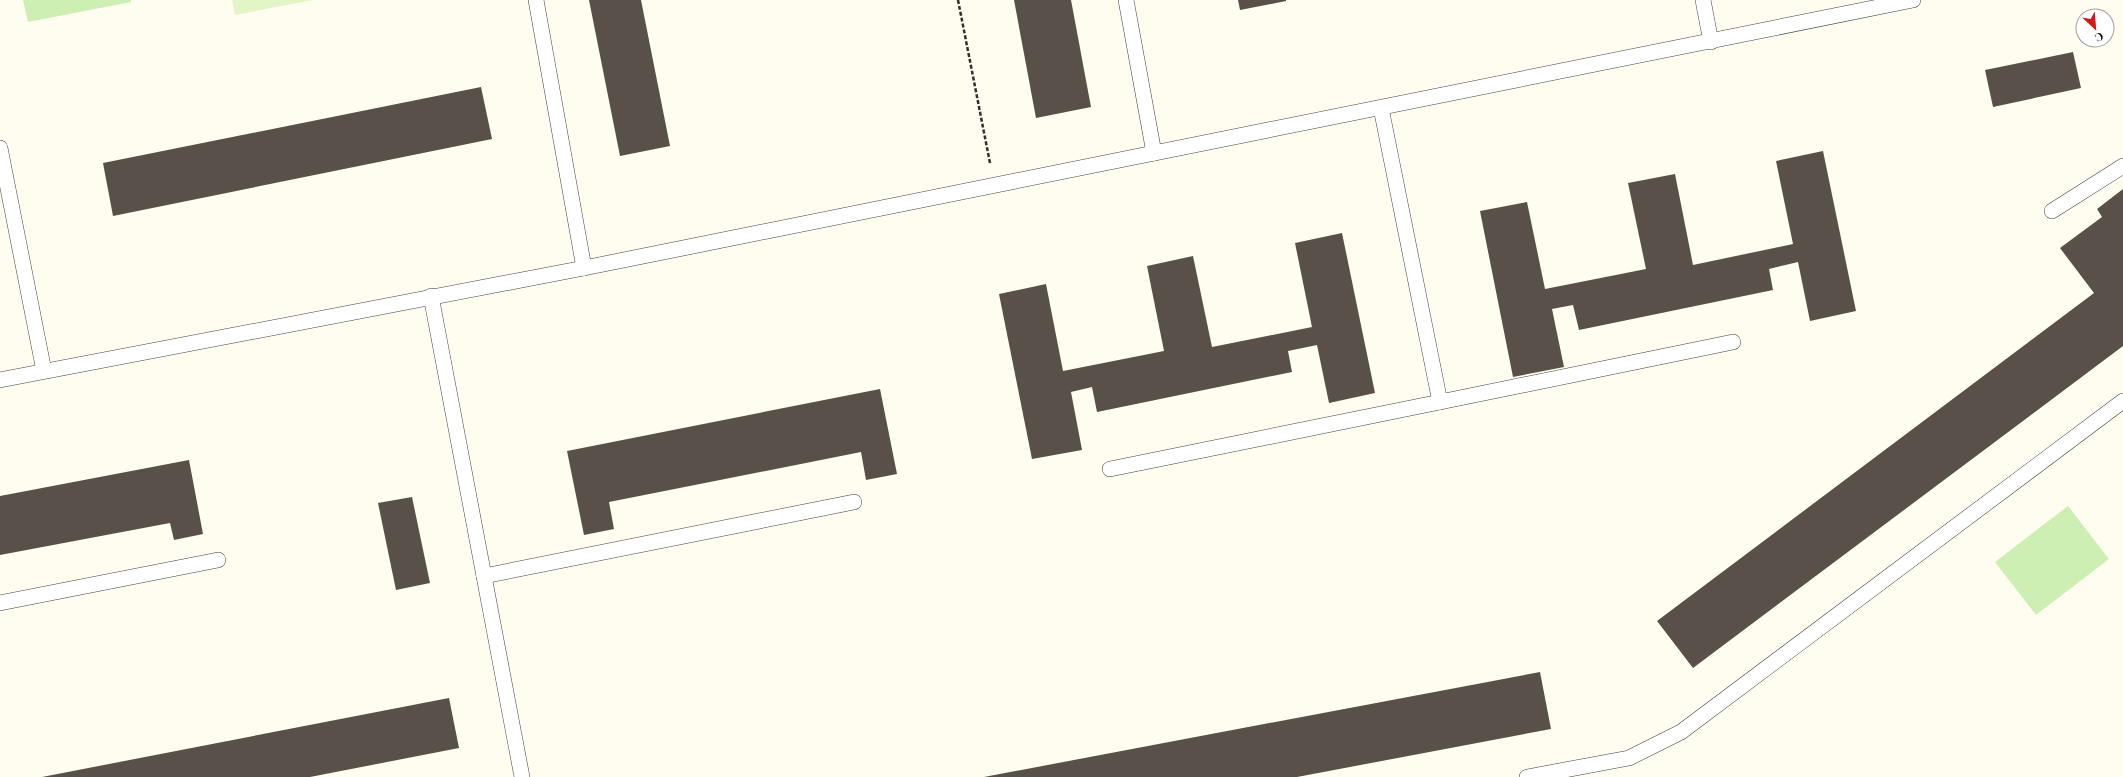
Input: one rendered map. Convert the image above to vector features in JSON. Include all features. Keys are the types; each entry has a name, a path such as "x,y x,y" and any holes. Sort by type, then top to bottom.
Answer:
{"lane":[{"path":"536,0 584,268"},
{"path":"1126,0 1154,153"},
{"path":"1703,0 1711,42"},
{"path":"0,380 431,296 584,268 1711,42 1913,0"},
{"path":"1381,108 1440,402"},
{"path":"0,148 44,371"},
{"path":"2052,211 2123,166"},
{"path":"431,296 522,777"},
{"path":"1110,470 1733,342"},
{"path":"1527,777 1629,758 1682,732 2123,401"},
{"path":"484,576 854,502"},
{"path":"0,603 218,560"}],"path":[{"path":"958,0 994,185"}],"green space":[{"path":"23,0 131,0 131,2 28,22"},
{"path":"232,0 313,0 235,15"},
{"path":"2068,506 2109,559 2036,615 1995,562"}],"building":[{"path":"589,0 641,0 670,146 620,156"},
{"path":"1014,0 1071,0 1091,107 1036,118"},
{"path":"1238,0 1286,0 1286,1 1240,10"},
{"path":"2073,52 2081,88 1993,107 1985,70"},
{"path":"481,87 492,139 113,216 103,163"},
{"path":"1823,151 1856,311 1810,321 1798,262 1769,269 1773,290 1579,330 1573,305 1552,309 1564,367 1513,377 1480,211 1527,202 1545,289 1646,269 1628,183 1675,174 1693,265 1793,244 1776,161"},
{"path":"2123,189 2123,346 1693,668 1657,621 2094,293 2060,248 2102,217 2097,209"},
{"path":"1342,233 1375,393 1329,403 1317,345 1288,351 1292,372 1097,412 1092,387 1071,392 1082,450 1032,459 999,294 1046,284 1063,371 1164,351 1147,266 1193,256 1212,347 1312,327 1295,243"},
{"path":"880,389 897,474 866,480 861,452 609,502 614,529 584,535 567,451"},
{"path":"189,460 203,534 174,540 170,523 0,555 0,496"},
{"path":"412,497 430,583 396,590 378,503"},
{"path":"1540,672 1551,729 1297,777 984,777"},
{"path":"449,698 459,748 310,777 42,777"}]}
